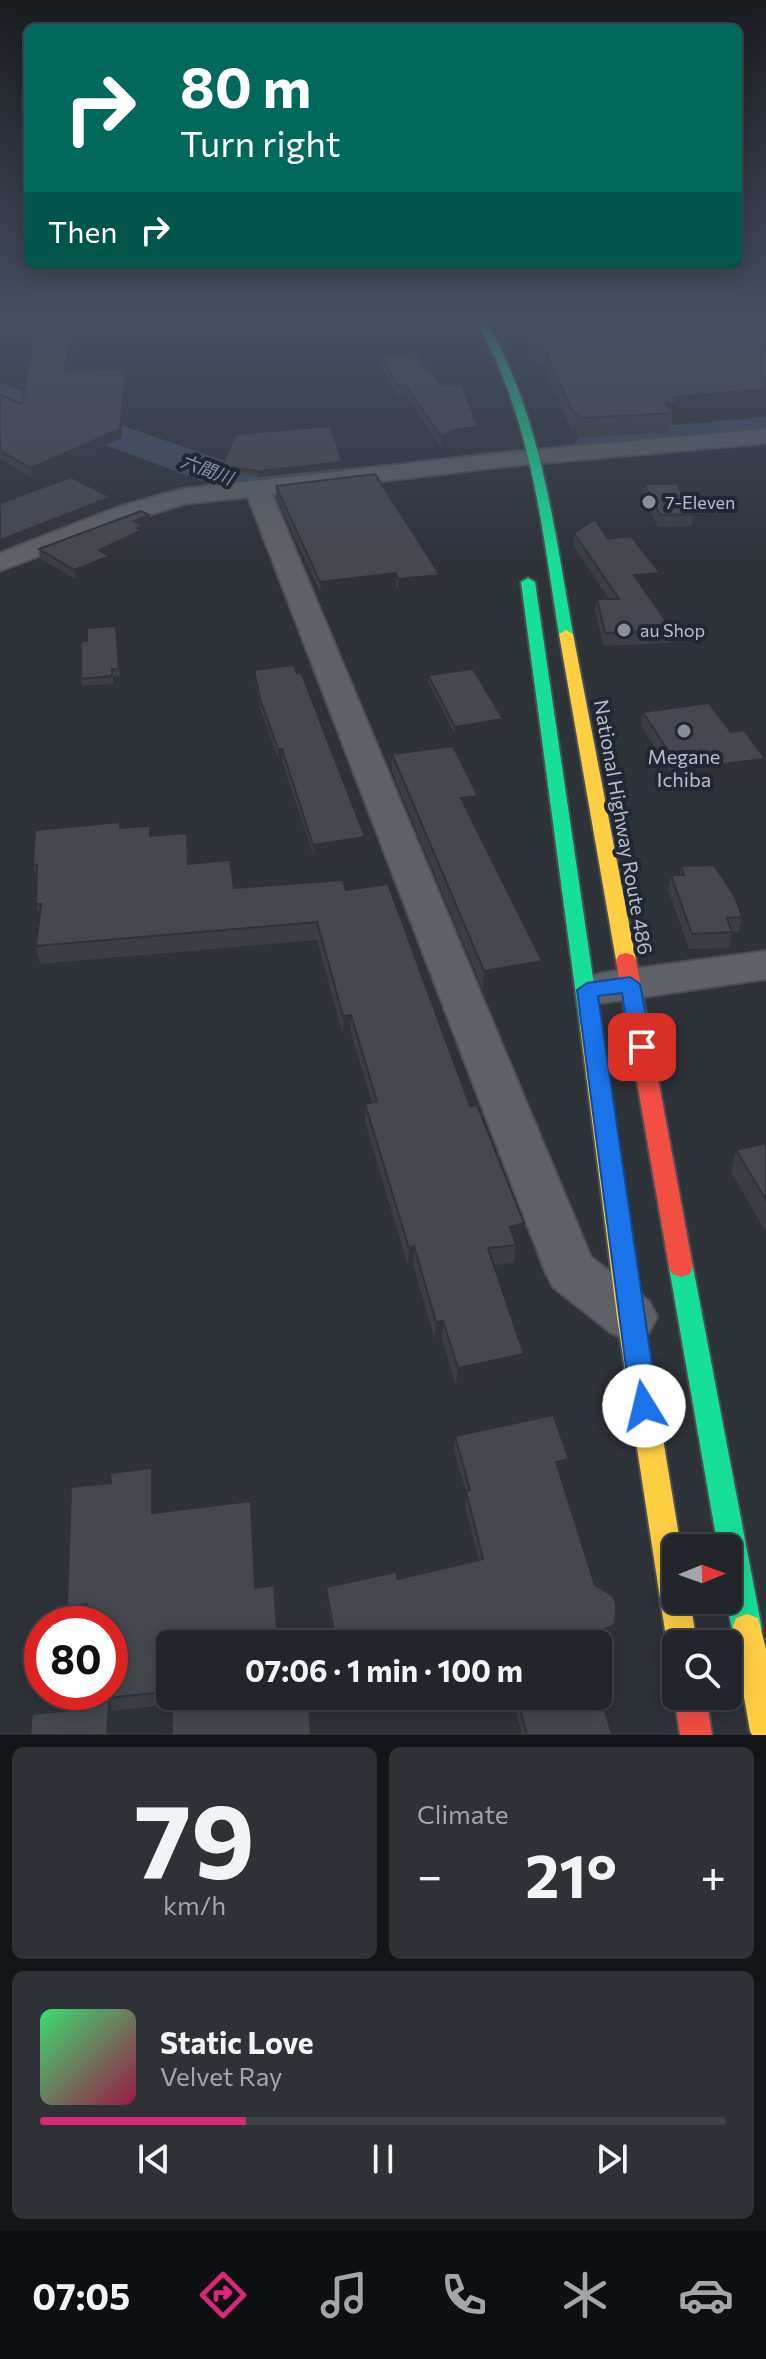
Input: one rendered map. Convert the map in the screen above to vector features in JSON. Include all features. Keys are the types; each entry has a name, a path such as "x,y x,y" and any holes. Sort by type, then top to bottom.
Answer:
{"highway":[{"name":"National Highway Route 486","path":"521,400 516,459 630,984 766,1731"},
{"path":"526,569 587,990 630,1317 680,1630"},
{"path":"692,1710 696,1735"}],"street":[{"path":"0,563 127,513 182,497 516,459 766,436"},
{"path":"258,490 571,1271 630,1317"},
{"path":"587,990 766,965"}],"building":[{"path":"0,400 22,404 23,400 123,400 120,429 31,468 0,451"},
{"path":"416,400 467,400 478,427 455,429 442,437"},
{"path":"567,400 678,402 665,403 673,413 581,418"},
{"path":"331,426 342,462 259,471 222,466 236,434"},
{"path":"375,474 440,575 398,579 396,573 320,582 276,486"},
{"path":"71,477 111,497 0,540 0,503"},
{"path":"644,484 677,484 693,514 660,515"},
{"path":"141,511 149,515 134,521 143,525 137,528 142,530 99,550 110,556 74,570 39,549"},
{"path":"595,519 608,539 631,536 660,573 634,575 672,630 605,633 597,599 619,599 574,533"},
{"path":"116,626 119,669 112,669 112,676 81,679 81,642 87,641 87,628"},
{"path":"294,665 297,673 301,672 365,837 313,845 282,749 278,749 260,699 254,670"},
{"path":"473,669 503,719 455,727 428,675"},
{"path":"709,703 731,732 744,730 765,759 680,769 643,712"},
{"path":"453,746 478,796 461,798 542,961 484,971 392,754"},
{"path":"120,822 120,828 150,826 150,836 187,833 188,864 230,860 234,888 343,880 346,890 388,884 470,1106 477,1105 524,1223 510,1227 516,1245 488,1248 524,1354 458,1368 443,1321 436,1322 414,1246 409,1248 365,1104 377,1101 351,1015 343,1016 317,922 36,946 41,904 36,904 37,865 33,865 35,830"},
{"path":"714,865 735,897 742,917 727,918 732,932 692,934 671,875 684,875 681,866"},
{"path":"766,1143 766,1200 736,1150"},
{"path":"553,1415 569,1459 556,1462 595,1585 613,1596 616,1604 615,1624 604,1630 334,1630 326,1587 396,1572 398,1579 483,1559 466,1491 470,1490 455,1436"},
{"path":"152,1468 152,1513 251,1501 255,1588 274,1585 277,1629 156,1630 156,1693 128,1696 128,1606 67,1606 71,1487 111,1483 110,1473"},
{"path":"108,1710 107,1735 30,1735 32,1714"},
{"path":"172,1710 309,1710 311,1735 172,1735"},
{"path":"521,1710 605,1710 612,1735 527,1735"}],"waterway":[{"name":"六間川","path":"17,400 247,483 327,476"},
{"name":"六間川","path":"593,444 766,428"}],"traffic: fast":[{"path":"519,400 538,471 566,634"},
{"path":"528,582 590,1026"},
{"path":"681,1267 747,1629"}],"traffic: slow":[{"path":"566,634 626,960"},
{"path":"590,1026 630,1317 680,1630"},
{"path":"747,1629 766,1731"}],"traffic: jam":[{"path":"626,960 681,1267"},
{"path":"692,1710 696,1735"}],"place":[{"name":"7-Eleven","path":"649,502"},
{"name":"au Shop","path":"624,630"},
{"name":"Megane Ichiba","path":"684,731"}],"route":[{"path":"642,1047 630,984 587,990 644,1406"}]}
